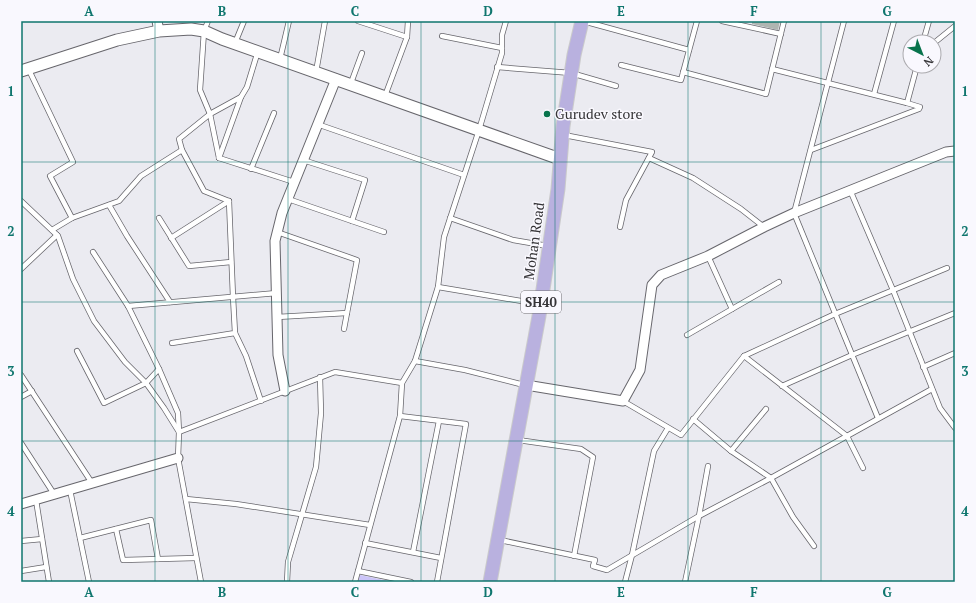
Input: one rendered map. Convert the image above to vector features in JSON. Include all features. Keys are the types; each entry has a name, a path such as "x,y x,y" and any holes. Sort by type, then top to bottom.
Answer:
{"main road":[{"name":"Mohan Road","path":"490,582 541,305 558,189 560,159 571,73 580,23"}],"street":[{"path":"25,70 158,26 206,26 235,43 560,159"},
{"path":"285,391 278,356 275,241 282,213 336,79"},
{"path":"526,385 623,401 640,370 652,285 661,275 708,256 794,212 946,152 955,151"},
{"path":"21,504 178,458"}],"lane":[{"path":"235,43 244,21"},
{"path":"280,59 289,21"},
{"path":"316,72 325,21"},
{"path":"358,21 407,37"},
{"path":"385,96 407,37 408,21"},
{"path":"355,582 400,416 402,383 415,361 438,287 444,237 479,130 502,53 502,35 506,21"},
{"path":"622,65 681,80 697,21"},
{"path":"722,21 781,34"},
{"path":"683,72 766,94 784,21"},
{"path":"844,21 794,212 878,418"},
{"path":"874,94 894,21"},
{"path":"926,34 929,21"},
{"path":"580,23 689,50"},
{"path":"206,26 200,90 210,114 219,158"},
{"path":"942,37 955,26"},
{"path":"442,36 502,48"},
{"path":"219,158 247,87 258,51"},
{"path":"350,84 362,53"},
{"path":"497,67 571,73 616,86"},
{"path":"772,69 920,106 919,109 811,150"},
{"path":"25,70 73,162 50,176 72,218"},
{"path":"907,102 915,74"},
{"path":"229,201 204,191 182,150 179,139 210,114 242,97"},
{"path":"252,168 274,113"},
{"path":"318,124 464,175"},
{"path":"563,134 652,152 626,200 620,227"},
{"path":"52,230 72,218 119,202 141,176 182,150"},
{"path":"219,158 294,182"},
{"path":"649,158 693,178 741,209 764,227"},
{"path":"303,160 365,180 352,221"},
{"path":"850,190 893,290 940,408 955,427"},
{"path":"288,199 384,232"},
{"path":"21,201 57,235 73,279 94,321 125,362 146,383 179,432"},
{"path":"171,238 229,201"},
{"path":"229,201 235,333 246,356 261,400"},
{"path":"109,205 127,236 170,302"},
{"path":"159,218 189,266 231,262"},
{"path":"450,218 513,240 549,247"},
{"path":"278,232 357,260 344,329"},
{"path":"21,269 57,235"},
{"path":"93,252 128,306 159,369 178,413 178,458 201,582"},
{"path":"708,256 732,309"},
{"path":"623,401 681,435 744,356 835,314 947,268"},
{"path":"687,335 779,282"},
{"path":"438,287 541,305"},
{"path":"128,306 277,293"},
{"path":"782,386 852,355 955,313"},
{"path":"277,317 347,314"},
{"path":"172,344 235,333"},
{"path":"77,352 104,403 146,383 159,369"},
{"path":"923,367 955,353"},
{"path":"744,356 847,436 863,468"},
{"path":"415,361 465,370 526,385"},
{"path":"179,432 335,372 402,383"},
{"path":"21,375 92,483"},
{"path":"287,582 288,562 316,467 321,413 320,377"},
{"path":"498,540 595,560 593,566 607,570 698,516 771,478 932,389"},
{"path":"21,397 32,391"},
{"path":"731,451 766,409"},
{"path":"400,416 466,424 437,582"},
{"path":"693,419 731,451 771,478 793,517 814,546"},
{"path":"413,552 439,421"},
{"path":"624,582 632,555 654,452 668,428"},
{"path":"516,440 581,449 593,457 574,556"},
{"path":"21,444 54,495"},
{"path":"685,582 708,466"},
{"path":"70,490 88,582"},
{"path":"186,499 236,504 370,525"},
{"path":"36,500 48,582"},
{"path":"80,538 151,520 158,559"},
{"path":"116,529 123,560 196,558"},
{"path":"21,541 42,539"},
{"path":"365,543 441,558"},
{"path":"21,571 46,568"},
{"path":"358,571 409,582"}],"shaded area":[{"path":"360,575 393,582 358,582"}],"building":[{"path":"752,21 780,21 778,30 752,24"}],"place":[{"name":"Gurudev store","path":"547,114"}]}
